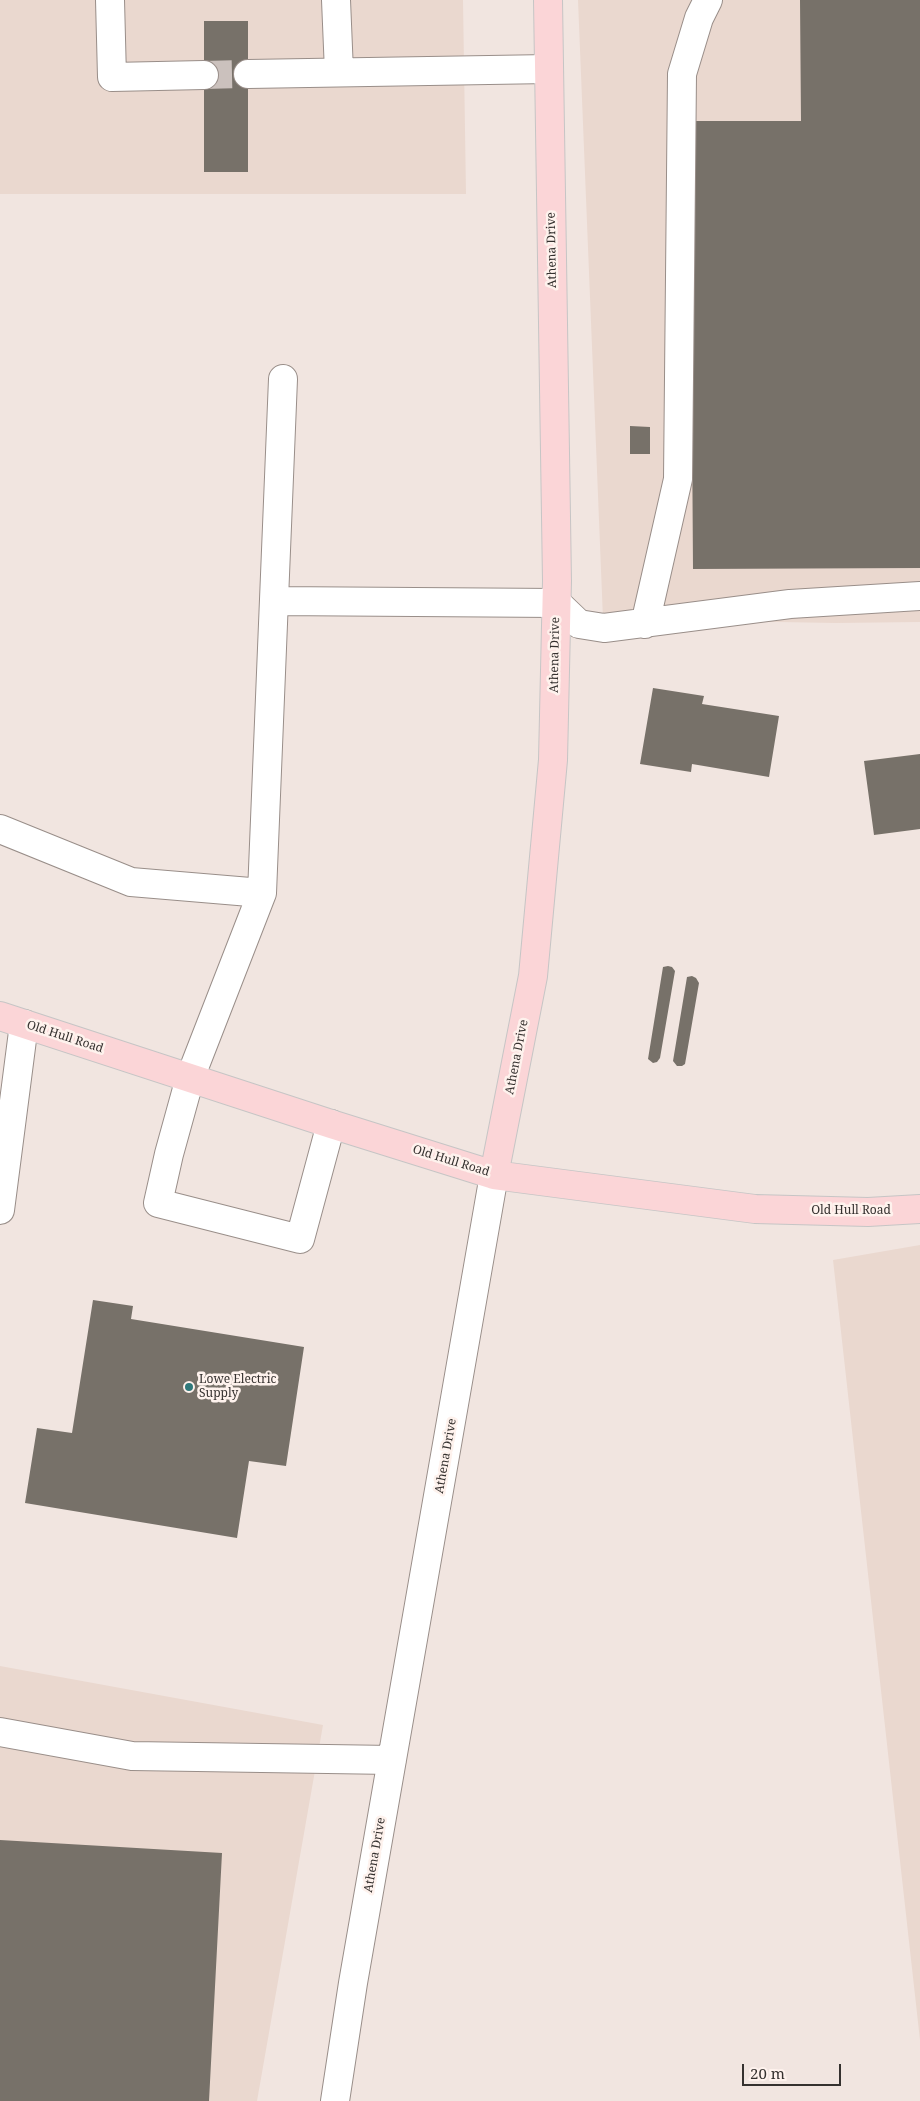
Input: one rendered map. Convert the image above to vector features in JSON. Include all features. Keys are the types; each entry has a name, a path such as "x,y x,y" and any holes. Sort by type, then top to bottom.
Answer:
{"main road":[{"name":"Athena Drive","path":"494,1175 533,976 553,760 557,603 548,0"},
{"name":"Old Hull Road","path":"12,1020 494,1175 755,1209 868,1212 920,1209"}],"street":[{"path":"110,0 112,77 204,76"},
{"path":"336,0 339,72"},
{"path":"645,624 678,479 682,74 699,18 708,0"},
{"path":"248,74 549,69"},
{"path":"283,379 262,893 190,1078 158,1203 300,1239 331,1124"},
{"path":"274,601 557,603 579,624 604,628 790,604 920,596"},
{"path":"0,829 131,882 262,893"},
{"path":"0,1210 12,1020"},
{"name":"Athena Drive","path":"335,2101 353,1983 494,1175"},
{"path":"0,1732 132,1756 392,1760"}],"shaded area":[{"path":"0,0 463,0 466,194 0,194"},
{"path":"578,0 920,0 920,622 836,623 603,619"},
{"path":"920,1245 920,2040 833,1260"},
{"path":"0,1666 323,1725 257,2101 0,2101"}],"building":[{"path":"800,0 920,0 920,568 693,569 690,121 801,121"},
{"path":"204,21 248,21 248,172 204,172"},
{"path":"630,426 650,427 650,454 630,454"},
{"path":"653,688 704,696 702,704 779,716 769,777 692,764 691,772 640,764"},
{"path":"920,754 920,829 874,835 864,761"},
{"path":"663,967 672,967 675,971 660,1058 657,1062 653,1063 648,1059"},
{"path":"692,976 699,983 685,1064 677,1066 673,1061 687,977"},
{"name":"Lowe Electric Supply","path":"93,1300 133,1306 131,1319 304,1347 286,1466 249,1461 237,1538 25,1503 37,1428 72,1433"},
{"path":"0,1840 222,1853 209,2101 0,2101"}],"tunnel":[{"path":"204,75 248,74"}],"place":[{"name":"Lowe Electric Supply","path":"189,1387"}]}
